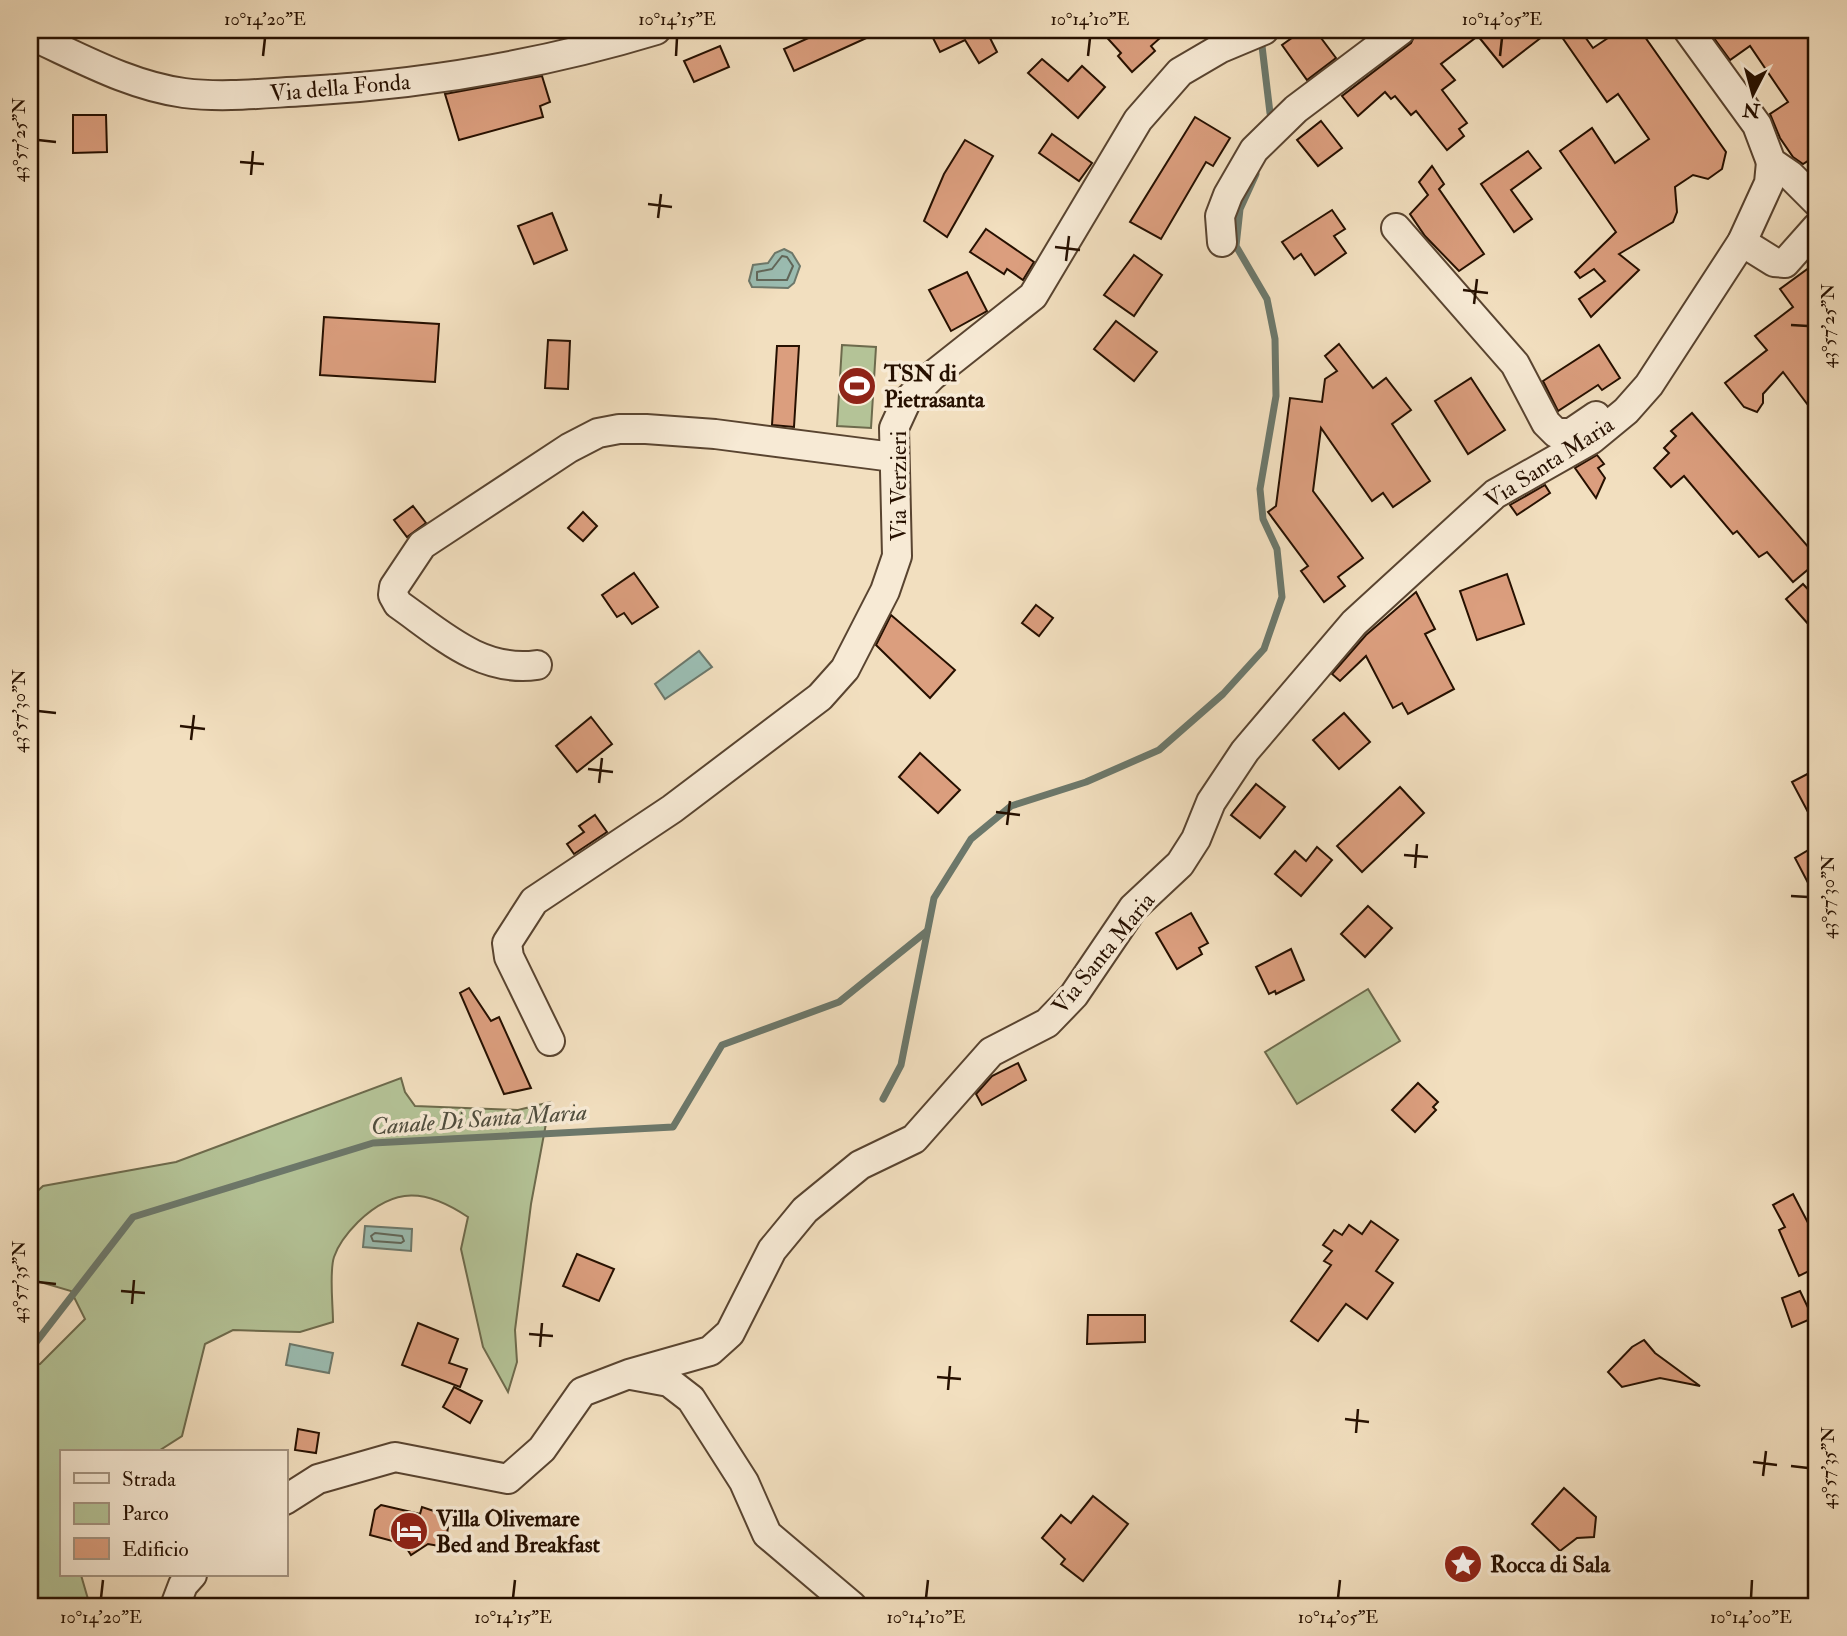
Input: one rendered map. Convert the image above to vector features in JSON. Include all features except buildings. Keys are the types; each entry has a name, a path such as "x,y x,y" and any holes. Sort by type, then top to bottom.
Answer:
{"street":[{"name":"Via della Fonda","path":"30,35 132,80 183,93 243,94 360,88 485,73 591,50 656,30"},
{"name":"Via Verzieri","path":"550,1041 509,957 508,943 534,901 672,809 820,697 845,669 885,591 897,556 894,428 906,402 932,376 1033,296 1138,120 1180,72 1222,48 1264,30"},
{"path":"1222,243 1220,216 1228,195 1254,150 1296,109 1401,30"},
{"path":"1688,30 1757,125 1771,162 1790,175 1817,202"},
{"name":"Via Santa Maria","path":"287,1499 318,1479 396,1457 508,1479 541,1449 582,1392 629,1374 710,1351 730,1333 772,1250 804,1210 860,1165 914,1139 991,1052 1046,1023 1074,995 1133,908 1180,864 1196,839 1211,802 1245,751 1354,623 1495,494 1592,439 1626,411 1649,385 1742,242 1769,183 1771,162"},
{"path":"1742,242 1774,262 1785,263 1817,227"},
{"path":"1396,228 1516,364 1546,423 1556,433 1571,433 1595,416 1626,411"},
{"path":"537,665 516,668 493,664 471,655 398,604 393,595 394,587 422,545 569,448 598,433 619,429 646,429 715,434 893,457"},
{"path":"629,1374 668,1382 691,1399 744,1482 766,1534 852,1606"},
{"path":"174,1606 183,1585 191,1576"}],"green space":[{"name":"TSN di Pietrasanta","path":"842,345 876,347 871,428 837,426"},
{"path":"1368,989 1400,1041 1297,1104 1265,1052"},
{"path":"401,1078 405,1092 415,1106 518,1110 550,1102 531,1204 515,1330 517,1362 508,1392 483,1347 461,1249 468,1217 438,1201 424,1197 398,1197 385,1202 358,1222 336,1252 332,1271 333,1322 300,1332 233,1330 205,1344 182,1436 160,1450 60,1450 60,1576 81,1576 90,1606 34,1606 30,1599 30,1365 40,1364 85,1319 71,1291 30,1279 30,1198 43,1186 176,1162"}],"water":[{"path":"784,249 792,253 800,266 794,283 788,288 752,287 749,281 753,265 768,263 775,253"},
{"path":"699,651 712,667 665,699 655,684"},
{"path":"365,1226 412,1229 411,1251 363,1247"},
{"path":"290,1344 333,1353 329,1373 286,1365"}],"waterway":[{"path":"1262,46 1270,113"},
{"path":"883,1099 901,1065 934,898 971,839 1011,806 1086,782 1159,750 1223,694 1264,649 1282,597 1277,549 1263,519 1260,489 1276,396 1275,339 1267,299 1236,246 1240,209 1256,174"},
{"name":"Canale Di Santa Maria","path":"30,1350 133,1217 373,1143 673,1127 722,1045 839,1002 927,931"}],"place":[{"name":"TSN di Pietrasanta","path":"857,386"},
{"name":"Villa Olivemare Bed and Breakfast","path":"409,1531"},
{"name":"Rocca di Sala","path":"1463,1564"}]}
